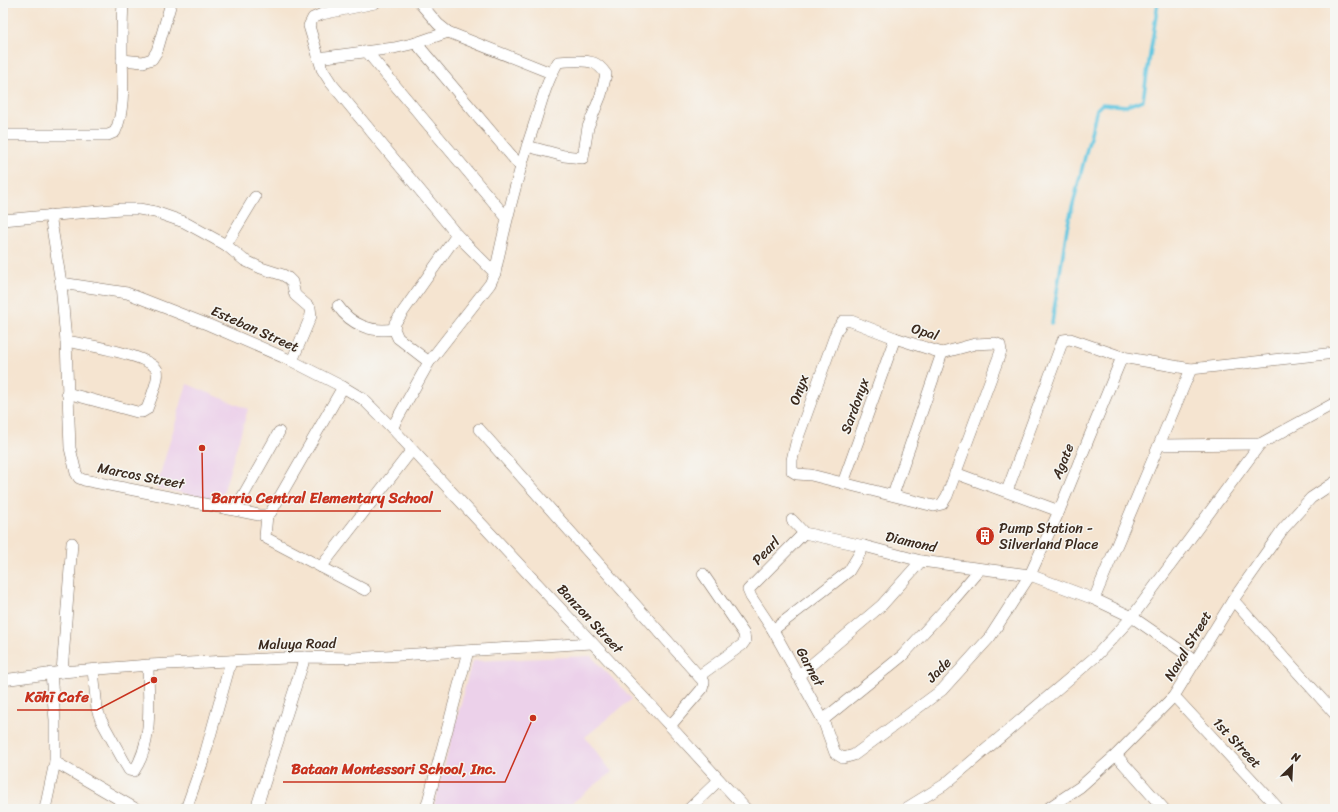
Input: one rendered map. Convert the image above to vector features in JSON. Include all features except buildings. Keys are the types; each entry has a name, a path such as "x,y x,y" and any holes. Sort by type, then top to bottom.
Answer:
{"street":[{"path":"3,135 108,135 116,132 119,124 122,91 123,3"},
{"path":"122,60 143,62 152,59 157,52 171,3"},
{"path":"375,3 322,14 313,18 309,26 322,69 331,83 457,236 495,273"},
{"path":"420,3 438,24 448,32 551,73"},
{"path":"318,58 367,52 416,43 448,32"},
{"path":"416,43 521,167"},
{"path":"367,52 506,217"},
{"path":"392,428 429,362 490,284 495,273 506,217 527,146 551,73 558,62 572,61 594,63 606,74 601,95 588,127 583,158 564,156 527,146"},
{"path":"226,245 255,197"},
{"path":"3,220 121,209 139,209 155,212 184,222 226,245 248,262 283,275 292,282 295,295 310,308 311,316 292,361"},
{"path":"50,215 61,282 66,341 67,393 137,412 142,412 147,409 158,377 156,369 149,362 114,350 66,341"},
{"path":"429,362 398,338 394,329 396,322 457,236"},
{"name":"Esteban Street","path":"61,282 127,293 209,325 292,361 363,399 412,450"},
{"path":"338,306 349,319 361,326 384,331 394,329"},
{"name":"Opal","path":"843,321 851,321 895,338 942,353 975,344 995,343 1000,345 1001,351 955,473"},
{"name":"Onyx","path":"843,321 837,330 796,442 792,460 792,471 797,474 811,475 843,483"},
{"name":"Sardonyx","path":"843,483 895,338"},
{"path":"1007,491 1063,340 1070,339 1122,357 1191,368 1335,353"},
{"path":"893,495 942,353"},
{"name":"Agate","path":"1030,575 1122,357"},
{"path":"1094,599 1191,368"},
{"path":"343,387 271,512 267,515 265,537 268,540 365,590"},
{"name":"Marcos Street","path":"67,393 70,448 76,473 79,478 259,515 267,515"},
{"path":"904,809 944,784 1089,662 1132,617 1260,444 1335,403"},
{"path":"479,428 704,682 702,688 670,726"},
{"path":"235,510 279,432"},
{"path":"1159,446 1260,444"},
{"path":"321,567 412,450"},
{"name":"Banzon Street","path":"412,450 746,809"},
{"path":"843,483 934,506 942,504 947,496 955,473 1058,511"},
{"name":"Naval Street","path":"1051,808 1080,787 1116,755 1174,696 1233,600 1283,529 1311,498 1335,482"},
{"path":"792,520 804,533"},
{"name":"Diamond","path":"804,533 864,546 921,561 1030,575 1094,599 1132,617 1196,661"},
{"name":"Pearl","path":"748,590 804,533"},
{"path":"62,672 72,543"},
{"path":"772,630 849,571 864,546"},
{"path":"798,676 882,605 921,561"},
{"path":"823,720 902,656 980,569"},
{"path":"699,676 742,645 745,641 744,634 703,574"},
{"name":"Jade","path":"843,758 854,755 942,690 990,637 1030,575"},
{"name":"Garnet","path":"748,590 823,720 835,753 843,758"},
{"path":"1233,600 1335,714"},
{"name":"Maluya Road","path":"3,680 62,672 148,666 305,657 353,658 592,643"},
{"path":"426,809 468,651"},
{"path":"256,809 305,657"},
{"path":"186,809 204,758 231,661"},
{"path":"93,670 97,709 101,720 129,770 134,771 144,749 148,726 148,666"},
{"path":"45,809 55,762 51,674"},
{"name":"1st Street","path":"1174,696 1279,809"},
{"path":"1116,755 1164,809"},
{"path":"55,762 136,809"},
{"path":"689,809 719,780"}],"shaded area":[{"path":"187,384 248,409 221,500 156,488"},
{"path":"591,656 632,699 585,737 612,772 564,809 433,809 472,661"}],"waterway":[{"path":"1052,323 1067,228 1097,109 1102,104 1126,106 1143,100 1158,3"}],"place":[{"name":"Barrio Central Elementary School","path":"202,448"},
{"name":"Pump Station - Silverland Place","path":"985,536"},
{"name":"Kōhī Cafe","path":"154,680"},
{"name":"Bataan Montessori School, Inc.","path":"533,718"}]}
